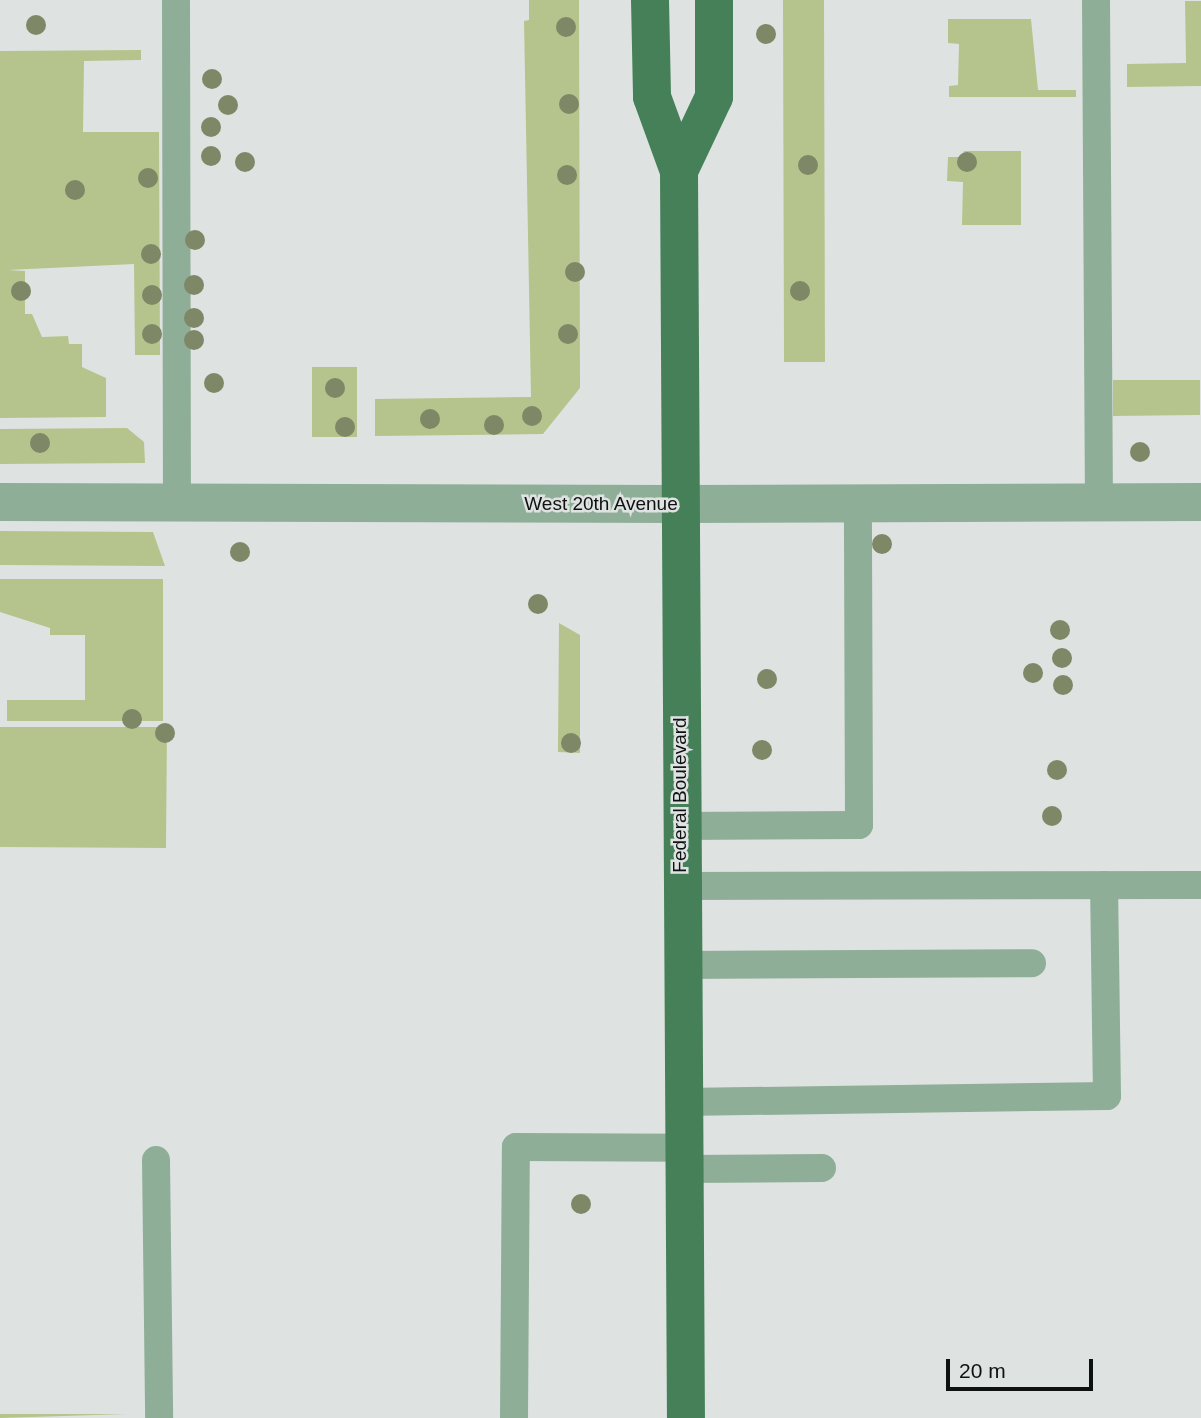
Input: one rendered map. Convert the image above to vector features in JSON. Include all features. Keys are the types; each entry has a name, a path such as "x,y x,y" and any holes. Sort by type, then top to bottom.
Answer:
{"main road":[{"name":"Federal Boulevard","path":"650,0 652,97 679,172 680,826 686,1418"},
{"name":"Federal Boulevard","path":"679,172 714,97 714,0"}],"street":[{"name":"West 20th Avenue","path":"0,502 1201,502"}],"lane":[{"path":"176,0 177,503"},
{"path":"1096,0 1099,503"},
{"path":"680,826 859,825 858,503"},
{"path":"683,1102 1107,1096 1104,885"},
{"path":"681,886 1201,885"},
{"path":"681,965 1032,963"},
{"path":"514,1418 516,1147 822,1168"},
{"path":"156,1160 159,1418"}],"green space":[{"path":"529,0 579,0 580,388 543,434 375,436 375,399 531,397 524,21 529,20"},
{"path":"783,0 824,0 825,362 784,362"},
{"path":"1185,1 1201,1 1201,86 1127,87 1127,64 1186,63"},
{"path":"948,19 1031,19 1038,90 1076,90 1076,97 949,97 949,86 958,85 959,44 948,43"},
{"path":"141,50 141,60 84,61 83,132 159,132 160,355 135,355 134,264 8,270 25,271 25,314 32,314 42,337 68,336 69,344 82,344 82,367 106,378 106,417 0,418 0,51"},
{"path":"964,151 1021,151 1021,225 962,225 963,182 947,181 948,157 964,157"},
{"path":"312,367 357,367 357,437 312,437"},
{"path":"1113,380 1200,380 1200,415 1113,416"},
{"path":"127,428 144,442 145,463 0,464 0,429"},
{"path":"0,531 153,532 165,566 0,565"},
{"path":"0,579 163,579 163,721 7,721 7,700 85,700 85,635 50,635 50,628 0,612"},
{"path":"559,623 580,635 580,753 558,752"},
{"path":"0,727 167,727 166,848 0,847"},
{"path":"0,1414 127,1414 0,1418"}]}
